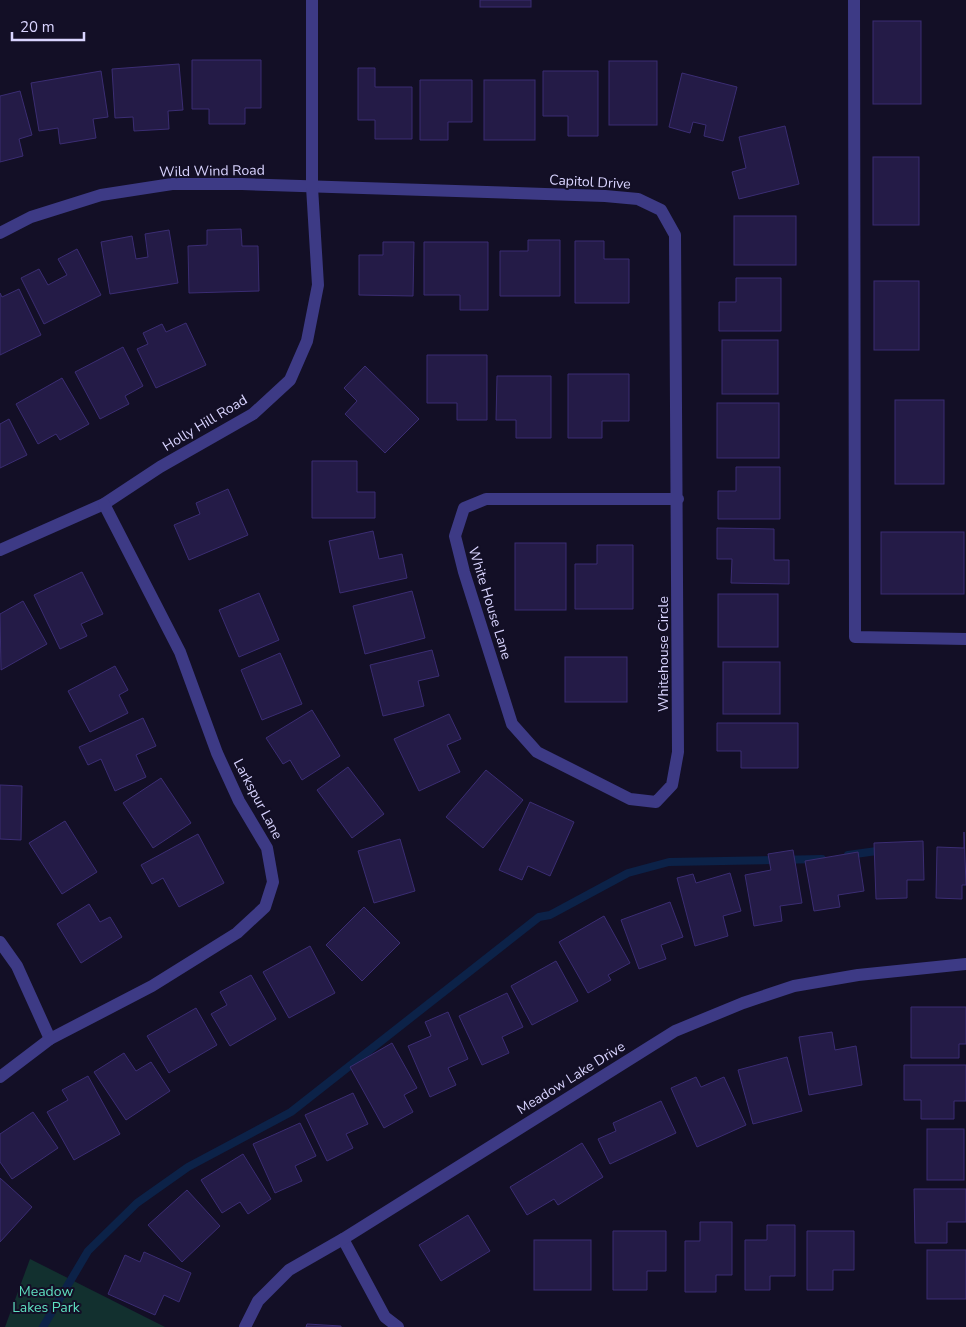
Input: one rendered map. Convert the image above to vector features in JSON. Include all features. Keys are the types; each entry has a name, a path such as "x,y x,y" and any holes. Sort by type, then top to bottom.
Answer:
{"street":[{"name":"Holly Hill Road","path":"0,550 104,504 160,467 253,414 290,380 307,341 318,285 312,187 312,0"},
{"path":"854,0 855,638 966,639"},
{"name":"Wild Wind Road","path":"0,233 31,217 101,195 172,184 312,187"},
{"name":"Capitol Drive","path":"312,187 605,196 638,199 661,210 675,235 678,499"},
{"name":"White House Lane","path":"656,802 630,799 537,752 512,724 464,572 455,536 464,508 486,499 678,499"},
{"name":"Whitehouse Circle","path":"656,802 672,785 678,752 678,499"},
{"name":"Larkspur Lane","path":"0,1077 50,1039 152,986 237,933 265,908 273,882 268,848 239,801 217,753 180,652 104,504"},
{"path":"0,942 17,966 50,1039"},
{"name":"Meadow Lake Drive","path":"245,1327 258,1300 289,1270 343,1239 675,1031 743,1003 794,986 858,975 966,964"},
{"path":"343,1239 385,1317 398,1327"}],"green space":[{"name":"Meadow Lakes Park","path":"30,1259 165,1327 5,1327"}],"building":[{"path":"480,0 531,0 531,7 480,7"},
{"path":"873,21 921,21 921,104 873,104"},
{"path":"192,60 261,60 261,108 245,108 245,124 209,124 209,109 192,109"},
{"path":"609,61 657,61 657,125 609,125"},
{"path":"179,64 183,110 168,111 169,129 134,131 133,117 115,118 112,69"},
{"path":"358,68 375,68 375,87 412,87 412,139 375,139 375,120 358,120"},
{"path":"101,71 108,117 93,119 96,138 60,144 58,128 39,131 31,83"},
{"path":"543,71 598,71 598,136 568,136 568,116 543,116"},
{"path":"682,73 737,87 723,141 704,136 706,125 693,122 690,133 669,127"},
{"path":"420,80 472,80 472,122 448,122 448,140 420,140"},
{"path":"484,80 535,80 535,140 484,140"},
{"path":"20,91 32,135 19,139 23,156 0,162 0,96"},
{"path":"785,126 799,184 739,199 732,172 746,168 739,137"},
{"path":"873,157 919,157 919,225 873,225"},
{"path":"734,216 796,216 796,265 734,265"},
{"path":"241,229 242,246 258,246 259,291 189,293 188,246 207,245 207,230"},
{"path":"169,230 178,283 110,294 101,242 132,236 136,259 148,257 145,234"},
{"path":"528,240 560,240 560,296 500,296 500,251 528,251"},
{"path":"575,241 604,241 604,259 629,259 629,303 575,303"},
{"path":"383,242 414,242 413,296 359,295 359,255 383,255"},
{"path":"424,242 488,242 488,310 460,310 460,295 424,295"},
{"path":"77,249 101,295 44,324 21,278 39,269 48,285 67,275 58,259"},
{"path":"736,278 781,278 781,331 719,331 719,302 736,302"},
{"path":"874,281 919,281 919,350 874,350"},
{"path":"19,289 41,335 0,355 0,293 2,297"},
{"path":"186,323 206,365 156,388 137,349 148,344 143,333 162,324 166,332"},
{"path":"722,340 778,340 778,394 722,394"},
{"path":"123,347 143,386 125,396 129,404 100,419 75,372"},
{"path":"427,355 487,355 487,420 457,420 457,403 427,403"},
{"path":"365,366 419,419 385,453 345,414 357,401 344,388"},
{"path":"568,374 629,374 629,421 602,421 602,438 568,438"},
{"path":"497,376 551,376 551,438 516,438 516,420 496,420"},
{"path":"62,378 89,424 60,440 56,434 38,444 16,404"},
{"path":"895,400 944,400 944,484 895,484"},
{"path":"717,403 779,403 779,458 717,458"},
{"path":"9,419 27,455 0,468 0,424"},
{"path":"312,461 357,461 357,492 375,492 375,518 312,518"},
{"path":"736,467 780,467 780,519 718,519 718,491 736,491"},
{"path":"228,489 248,535 189,560 174,525 200,514 196,503"},
{"path":"717,528 774,529 774,560 789,560 789,584 731,583 732,559 717,559"},
{"path":"373,531 379,559 402,554 407,578 340,593 329,541"},
{"path":"881,532 964,532 964,594 881,594"},
{"path":"515,543 566,543 566,610 515,610"},
{"path":"597,545 633,545 633,609 575,609 575,564 597,564"},
{"path":"82,572 103,614 81,624 87,636 60,649 34,595"},
{"path":"412,591 425,638 365,654 353,606"},
{"path":"259,593 279,640 239,657 219,610"},
{"path":"718,594 778,594 778,647 718,647"},
{"path":"23,601 47,644 1,670 0,614"},
{"path":"432,650 439,676 418,681 424,706 383,716 370,665"},
{"path":"280,653 302,704 262,720 241,670"},
{"path":"565,657 627,657 627,702 565,702"},
{"path":"723,662 780,662 780,714 723,714"},
{"path":"115,666 128,690 119,695 128,713 90,732 68,691"},
{"path":"312,710 340,756 302,780 290,760 283,764 266,738"},
{"path":"449,714 461,739 447,745 460,772 419,791 394,739"},
{"path":"143,718 156,746 136,755 146,777 115,791 101,759 88,765 79,747"},
{"path":"717,723 798,723 798,768 741,768 741,751 717,751"},
{"path":"348,767 384,814 352,838 317,790"},
{"path":"486,770 523,800 483,848 446,817"},
{"path":"161,778 191,823 153,848 123,803"},
{"path":"0,785 22,786 21,840 0,839"},
{"path":"530,802 574,822 550,876 528,866 522,880 499,870"},
{"path":"65,821 97,872 62,894 29,843"},
{"path":"964,832 966,885 962,885 962,899 936,898 937,847 964,848"},
{"path":"198,834 224,883 179,907 163,878 152,884 141,865"},
{"path":"400,839 415,891 374,903 358,851"},
{"path":"923,841 924,880 907,880 907,898 876,899 874,843"},
{"path":"793,850 802,903 780,906 782,921 754,926 745,875 771,870 768,854"},
{"path":"858,852 864,891 838,895 840,907 814,911 805,861"},
{"path":"730,873 741,911 723,916 728,936 695,946 677,878 693,874 696,883"},
{"path":"670,902 683,937 661,945 666,959 639,969 621,920"},
{"path":"89,904 100,922 110,917 122,937 81,963 57,924"},
{"path":"364,907 400,943 362,981 326,945"},
{"path":"604,916 630,963 608,975 611,980 588,993 559,942"},
{"path":"310,946 335,993 289,1018 263,972"},
{"path":"556,961 578,1001 532,1025 511,986"},
{"path":"251,975 276,1019 230,1046 211,1014 227,1005 220,992"},
{"path":"507,993 523,1027 502,1037 509,1053 482,1065 459,1016"},
{"path":"911,1007 966,1007 966,1044 959,1044 959,1058 911,1058"},
{"path":"196,1008 217,1045 169,1073 147,1036"},
{"path":"448,1012 468,1059 448,1068 456,1085 430,1097 408,1046 431,1036 425,1022"},
{"path":"832,1032 835,1050 856,1046 862,1085 809,1095 799,1037"},
{"path":"392,1043 417,1088 404,1095 413,1112 384,1128 350,1067"},
{"path":"124,1053 136,1071 151,1062 170,1091 126,1120 94,1072"},
{"path":"787,1057 802,1111 753,1124 738,1070"},
{"path":"904,1065 966,1065 966,1101 954,1101 954,1119 921,1119 921,1100 904,1100"},
{"path":"88,1076 120,1134 74,1160 47,1112 68,1100 62,1090"},
{"path":"696,1077 701,1087 724,1077 746,1125 697,1147 671,1088"},
{"path":"353,1093 368,1124 346,1134 353,1148 327,1161 305,1115"},
{"path":"661,1101 676,1133 610,1164 598,1139 616,1131 613,1123"},
{"path":"33,1112 58,1148 12,1179 0,1162 0,1134"},
{"path":"300,1123 316,1156 295,1166 302,1181 275,1193 253,1144"},
{"path":"927,1129 964,1129 964,1180 927,1180"},
{"path":"582,1143 603,1177 558,1205 554,1199 527,1215 510,1187"},
{"path":"243,1154 271,1199 248,1214 240,1202 222,1213 201,1180"},
{"path":"0,1178 32,1207 0,1242"},
{"path":"914,1189 966,1189 966,1222 947,1222 947,1243 915,1243"},
{"path":"187,1190 220,1226 182,1262 148,1225"},
{"path":"468,1215 490,1251 441,1281 419,1245"},
{"path":"700,1222 732,1222 732,1275 716,1275 716,1292 685,1292 685,1241 700,1241"},
{"path":"767,1225 795,1225 795,1276 770,1276 770,1290 745,1290 745,1240 767,1240"},
{"path":"613,1231 666,1231 666,1271 647,1271 647,1290 613,1290"},
{"path":"807,1231 854,1231 854,1270 833,1270 833,1290 807,1290"},
{"path":"534,1240 591,1240 591,1290 534,1290"},
{"path":"927,1250 966,1250 966,1299 927,1299"},
{"path":"144,1252 191,1273 179,1302 164,1295 155,1315 108,1294 125,1255 140,1262"},
{"path":"307,1324 341,1326 341,1327 306,1327"}],"waterway":[{"path":"848,855 884,850"},
{"path":"43,1327 88,1251 137,1203 188,1167 291,1112 539,917 550,915 628,873 669,862 822,859"}]}
